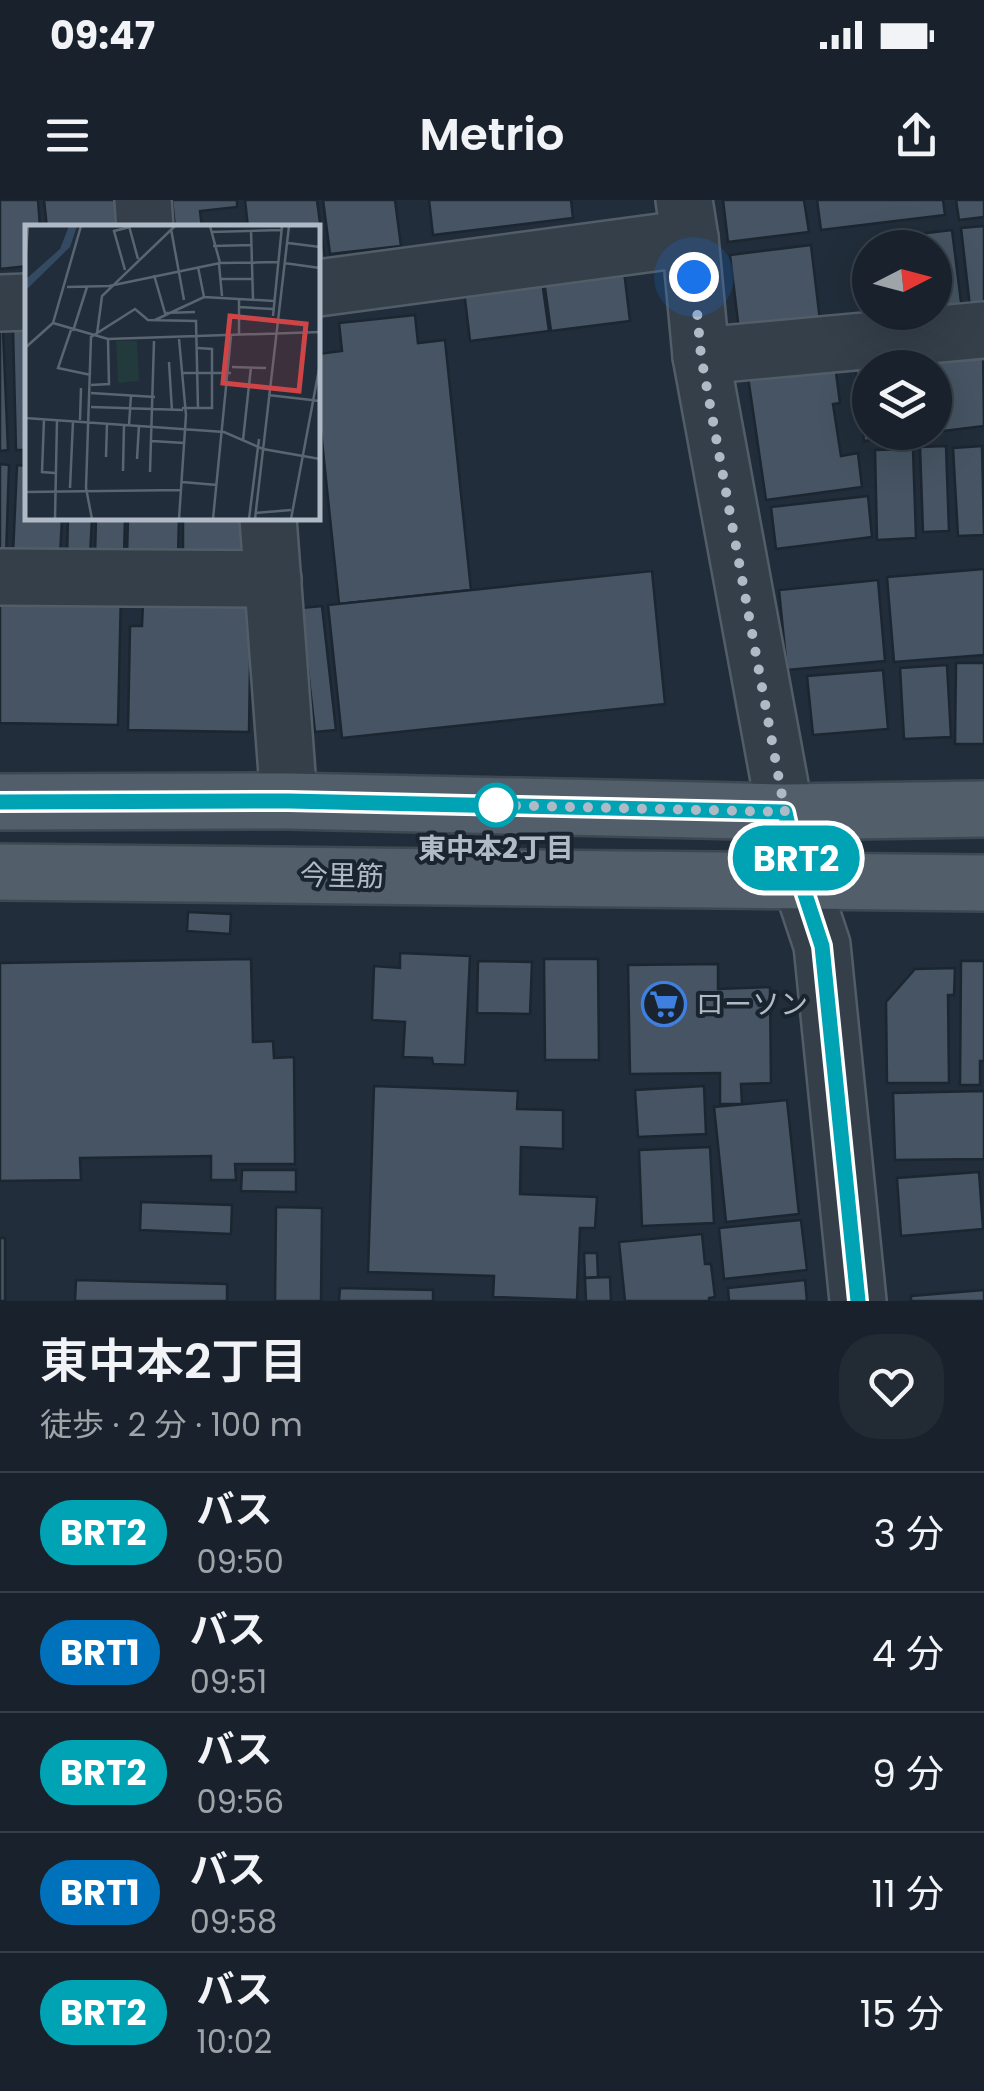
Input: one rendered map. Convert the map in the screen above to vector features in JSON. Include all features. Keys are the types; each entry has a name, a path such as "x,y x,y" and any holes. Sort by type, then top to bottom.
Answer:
{"main road":[{"path":"0,802 289,801 785,812 984,810"},
{"name":"今里筋","path":"0,872 984,883"}],"street":[{"path":"143,200 146,225"},
{"path":"320,288 687,219 701,356 785,812 801,882 822,946 858,1301"},
{"path":"0,303 25,302"},
{"path":"701,356 984,330"},
{"path":"268,520 289,801"},
{"path":"0,576 273,579"}],"building":[{"path":"0,200 38,200 40,225 25,225 25,266 0,269"},
{"path":"44,200 125,200 128,225 47,225"},
{"path":"172,200 237,200 237,207 200,211 202,225 175,225"},
{"path":"245,200 317,200 325,260 320,261 320,225 248,225"},
{"path":"323,200 395,200 401,246 330,254"},
{"path":"429,200 571,200 573,218 433,235"},
{"path":"723,200 804,200 809,232 728,242"},
{"path":"817,200 943,200 945,215 821,230"},
{"path":"956,200 984,200 984,217 959,220"},
{"path":"984,226 984,306 970,307 961,228"},
{"path":"952,230 962,310 952,311"},
{"path":"811,245 821,329 740,339 730,255"},
{"path":"624,271 630,321 551,331 544,281"},
{"path":"542,281 549,331 470,341 464,291"},
{"path":"415,315 418,343 445,340 471,590 339,604 320,422 320,354 342,351 339,323"},
{"path":"13,330 25,330 25,450 16,450"},
{"path":"0,331 8,450 0,451"},
{"path":"983,349 984,426 952,430 952,353"},
{"path":"834,357 840,403 833,404 841,456 858,453 862,487 766,500 747,370"},
{"path":"982,446 984,535 958,536 953,448"},
{"path":"875,450 913,450 916,538 877,540"},
{"path":"920,450 946,450 949,531 923,532"},
{"path":"0,464 9,465 6,557 0,557"},
{"path":"17,465 25,466 25,520 62,520 60,557 13,554"},
{"path":"868,496 872,537 776,549 771,507"},
{"path":"68,520 92,520 90,557 67,556"},
{"path":"96,520 125,520 124,556 95,555"},
{"path":"128,520 179,520 178,555 127,555"},
{"path":"183,520 249,520 253,555 183,556"},
{"path":"984,569 984,655 894,662 887,577"},
{"path":"652,571 665,704 342,738 328,605"},
{"path":"878,580 885,661 787,670 779,590"},
{"path":"0,589 121,591 118,725 0,723"},
{"path":"143,603 251,605 249,732 128,730 130,626 142,626"},
{"path":"322,606 336,730 315,732 301,608"},
{"path":"956,663 984,663 984,744 955,744"},
{"path":"947,665 951,737 904,739 900,668"},
{"path":"883,670 888,729 813,735 807,676"},
{"path":"188,912 231,914 230,934 187,931"},
{"path":"400,953 470,956 465,1065 433,1064 432,1058 403,1057 405,1022 372,1020 374,966 400,968"},
{"path":"251,959 253,1042 273,1041 274,1058 294,1057 295,1164 235,1164 236,1180 211,1180 211,1156 80,1158 81,1180 0,1181 0,963"},
{"path":"544,959 598,959 599,1060 545,1060"},
{"path":"478,961 532,962 530,1014 477,1013"},
{"path":"961,961 984,961 984,1061 980,1061 980,1085 960,1085"},
{"path":"718,964 718,989 770,987 771,1083 741,1084 742,1104 720,1104 720,1073 630,1074 628,965"},
{"path":"955,968 954,995 948,995 949,1083 887,1083 886,1002 915,969"},
{"path":"374,1086 518,1091 517,1109 563,1110 563,1149 521,1147 520,1194 597,1197 595,1228 580,1228 577,1300 493,1297 494,1276 368,1272"},
{"path":"704,1086 706,1134 638,1137 635,1090"},
{"path":"984,1091 984,1159 895,1160 893,1093"},
{"path":"787,1100 799,1214 726,1222 714,1107"},
{"path":"710,1147 714,1223 642,1226 639,1150"},
{"path":"242,1170 296,1170 296,1192 241,1191"},
{"path":"979,1172 983,1229 901,1236 897,1178"},
{"path":"141,1202 232,1205 231,1234 140,1230"},
{"path":"276,1207 322,1208 321,1301 275,1301"},
{"path":"801,1220 807,1270 724,1279 719,1228"},
{"path":"702,1234 705,1264 711,1264 715,1297 709,1301 625,1301 619,1242"},
{"path":"0,1238 5,1238 5,1301 0,1301"},
{"path":"584,1253 597,1253 598,1277 585,1278"},
{"path":"610,1277 611,1301 586,1301 585,1278"},
{"path":"76,1280 227,1284 227,1301 75,1301"},
{"path":"805,1280 807,1301 729,1301 728,1288"},
{"path":"340,1288 433,1290 433,1301 339,1301"},
{"path":"984,1290 984,1301 911,1301 911,1296"}],"bus line":[{"name":"BRT2","path":"0,802 289,801 785,812 801,882 822,946 858,1301"}],"place":[{"name":"東中本2丁目","path":"496,805"},
{"name":"ローソン","path":"664,1004"}],"route":[{"path":"496,805 488,805 785,812 701,356 694,277"}]}
